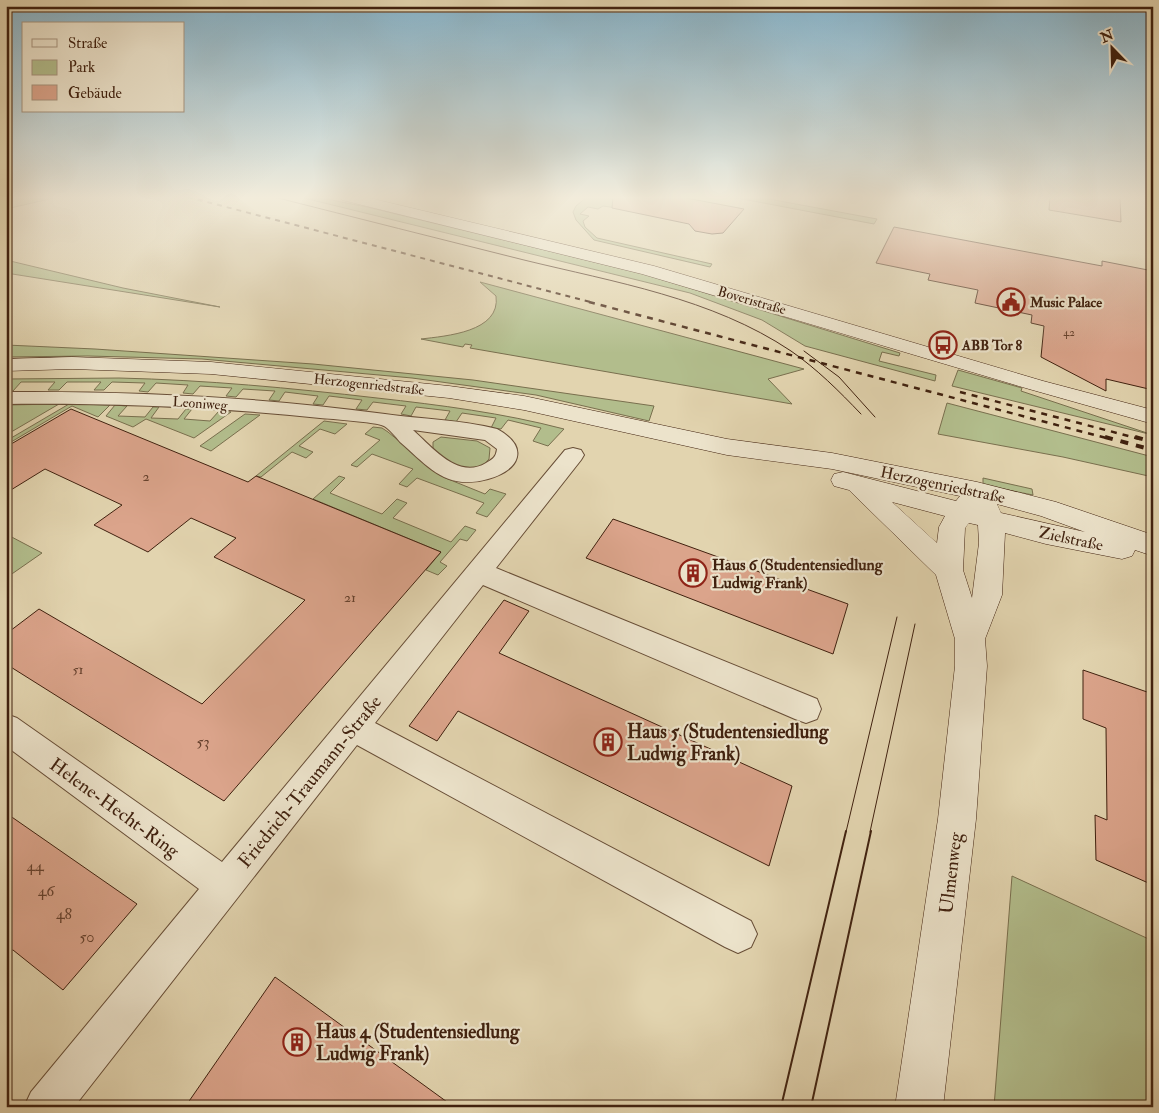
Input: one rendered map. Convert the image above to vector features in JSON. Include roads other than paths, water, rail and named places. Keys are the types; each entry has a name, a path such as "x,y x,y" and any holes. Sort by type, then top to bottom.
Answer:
{"street":[{"name":"Boveristraße","path":"561,249 648,270 1036,385 1153,417"},
{"name":"Herzogenriedstraße","path":"6,365 72,363 211,368 449,392 524,403 727,447 857,484 970,501 1047,508 1153,546"},
{"name":"Leoniweg","path":"6,398 139,399 269,407 392,422 490,434 498,437 503,442 507,456 499,467 490,472 468,476 457,475 447,471 392,422"},
{"name":"Herzogenriedstraße","path":"727,447 832,461 970,501 990,519"},
{"name":"Friedrich-Traumann-Straße","path":"46,1107 573,455"},
{"path":"857,484 949,570"},
{"name":"Ulmenweg","path":"919,1107 957,819 971,666 970,639 949,570 952,527 970,501"},
{"name":"Ulmenweg","path":"970,639 988,595 992,543 990,519"},
{"name":"Zielstraße","path":"990,519 1046,534 1153,554"},
{"path":"478,572 806,709"},
{"path":"353,727 738,934"},
{"name":"Helene-Hecht-Ring","path":"6,728 225,886"}],"tram line":[{"path":"480,249 627,284 696,305 729,318 761,333 791,351 828,381 861,414"},
{"path":"804,351 839,377 875,417"},
{"path":"846,832 897,617"},
{"path":"870,832 915,624"},
{"path":"781,1107 846,831"},
{"path":"811,1107 871,831"}],"railway":[{"path":"387,249 594,303"},
{"path":"589,302 1110,439"},
{"path":"960,392 1140,439"},
{"path":"1105,437 1153,450"},
{"path":"1135,437 1153,442"}],"place":[{"name":"Music Palace","path":"1011,302"},
{"name":"ABB Tor 8","path":"943,345"},
{"name":"Haus 6 (Studentensiedlung Ludwig Frank)","path":"693,573"},
{"name":"Haus 5 (Studentensiedlung Ludwig Frank)","path":"608,742"},
{"name":"Haus 4 (Studentensiedlung Ludwig Frank)","path":"297,1042"}]}
